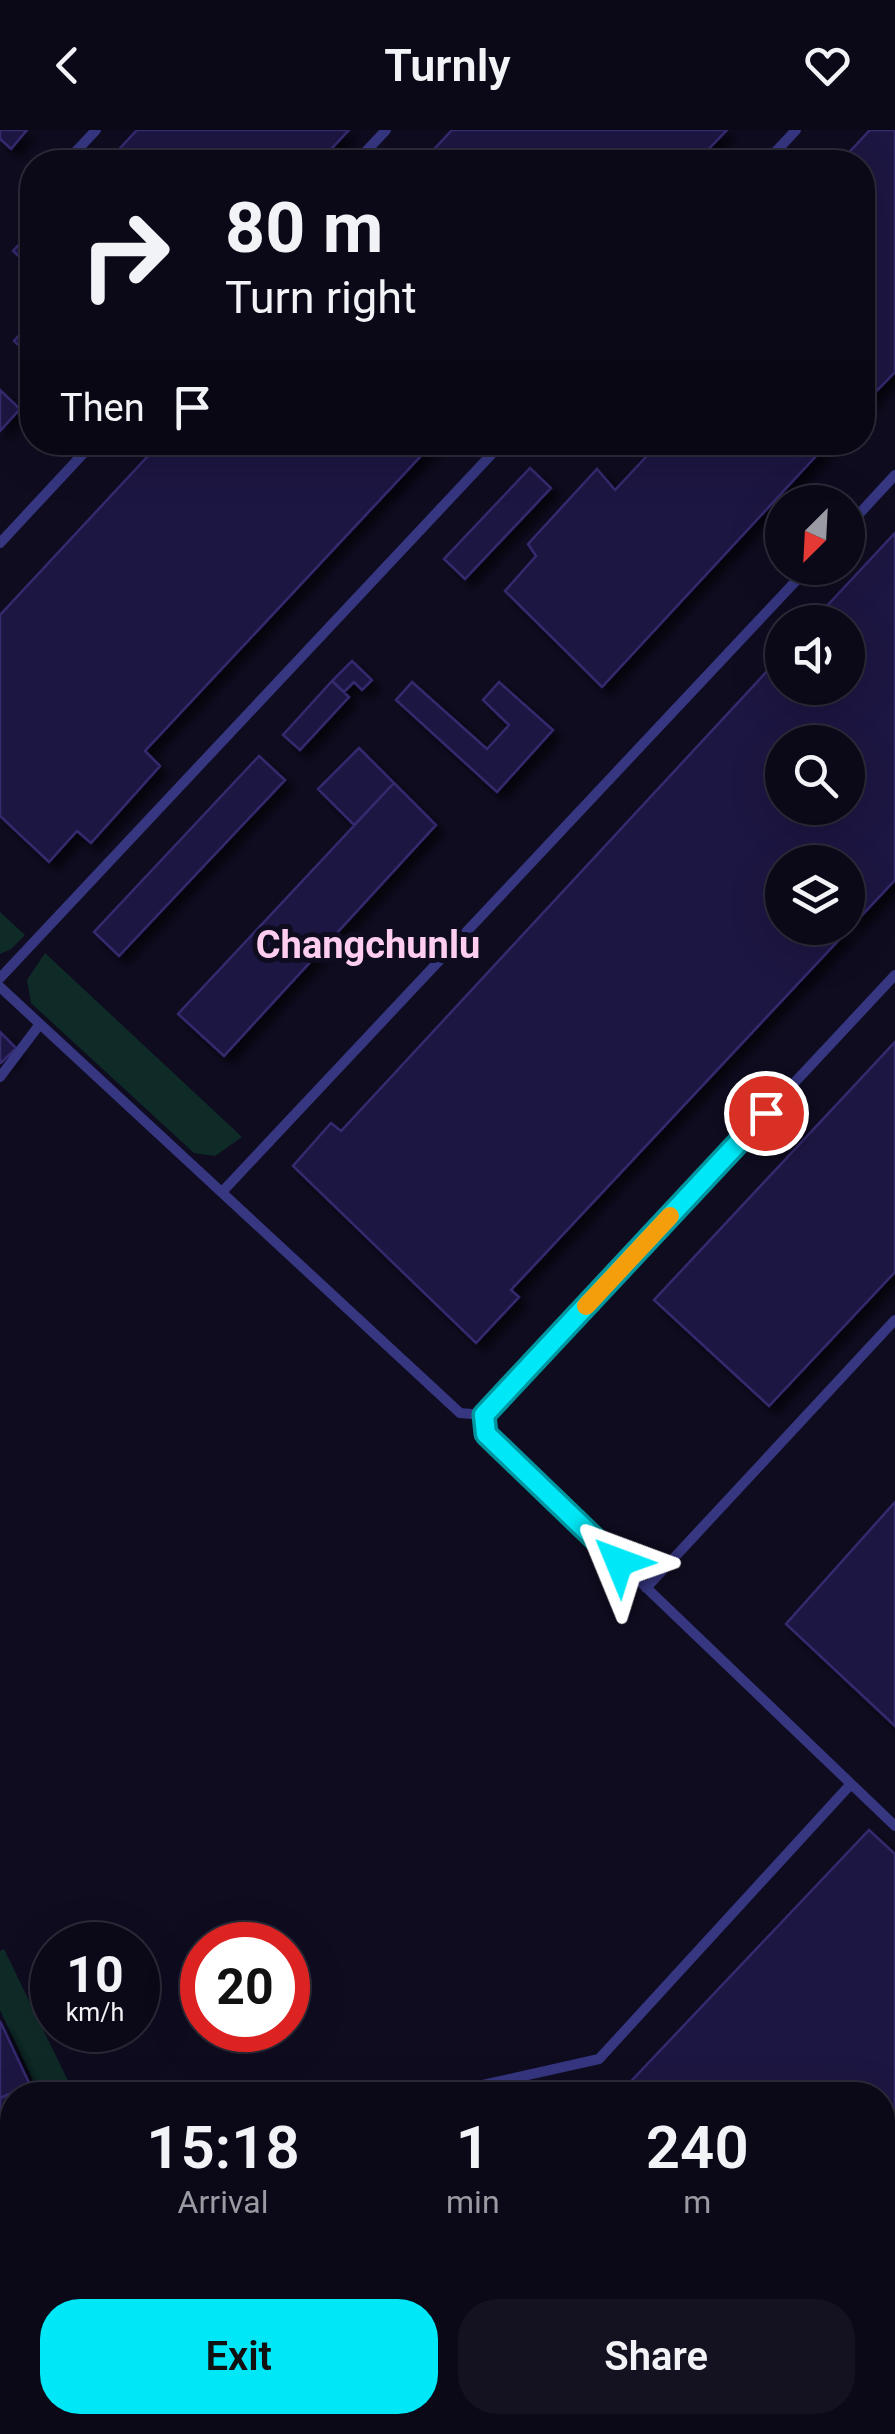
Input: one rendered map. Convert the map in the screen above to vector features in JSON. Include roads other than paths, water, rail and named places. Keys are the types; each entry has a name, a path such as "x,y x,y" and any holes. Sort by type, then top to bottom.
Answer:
{"lane":[{"path":"77,150 96,130"},
{"path":"367,150 386,130"},
{"path":"777,150 796,130"},
{"path":"0,543 82,455"},
{"path":"0,978 491,455"},
{"path":"865,508 895,476"},
{"path":"222,1192 792,585"},
{"path":"895,975 484,1415 486,1434 895,1826"},
{"path":"0,987 460,1412 484,1415"},
{"path":"0,1077 40,1024"},
{"path":"646,1588 895,1320"},
{"path":"496,2082 599,2059 850,1785"}],"district":[{"name":"Changchunlu","path":"368,945"}]}
